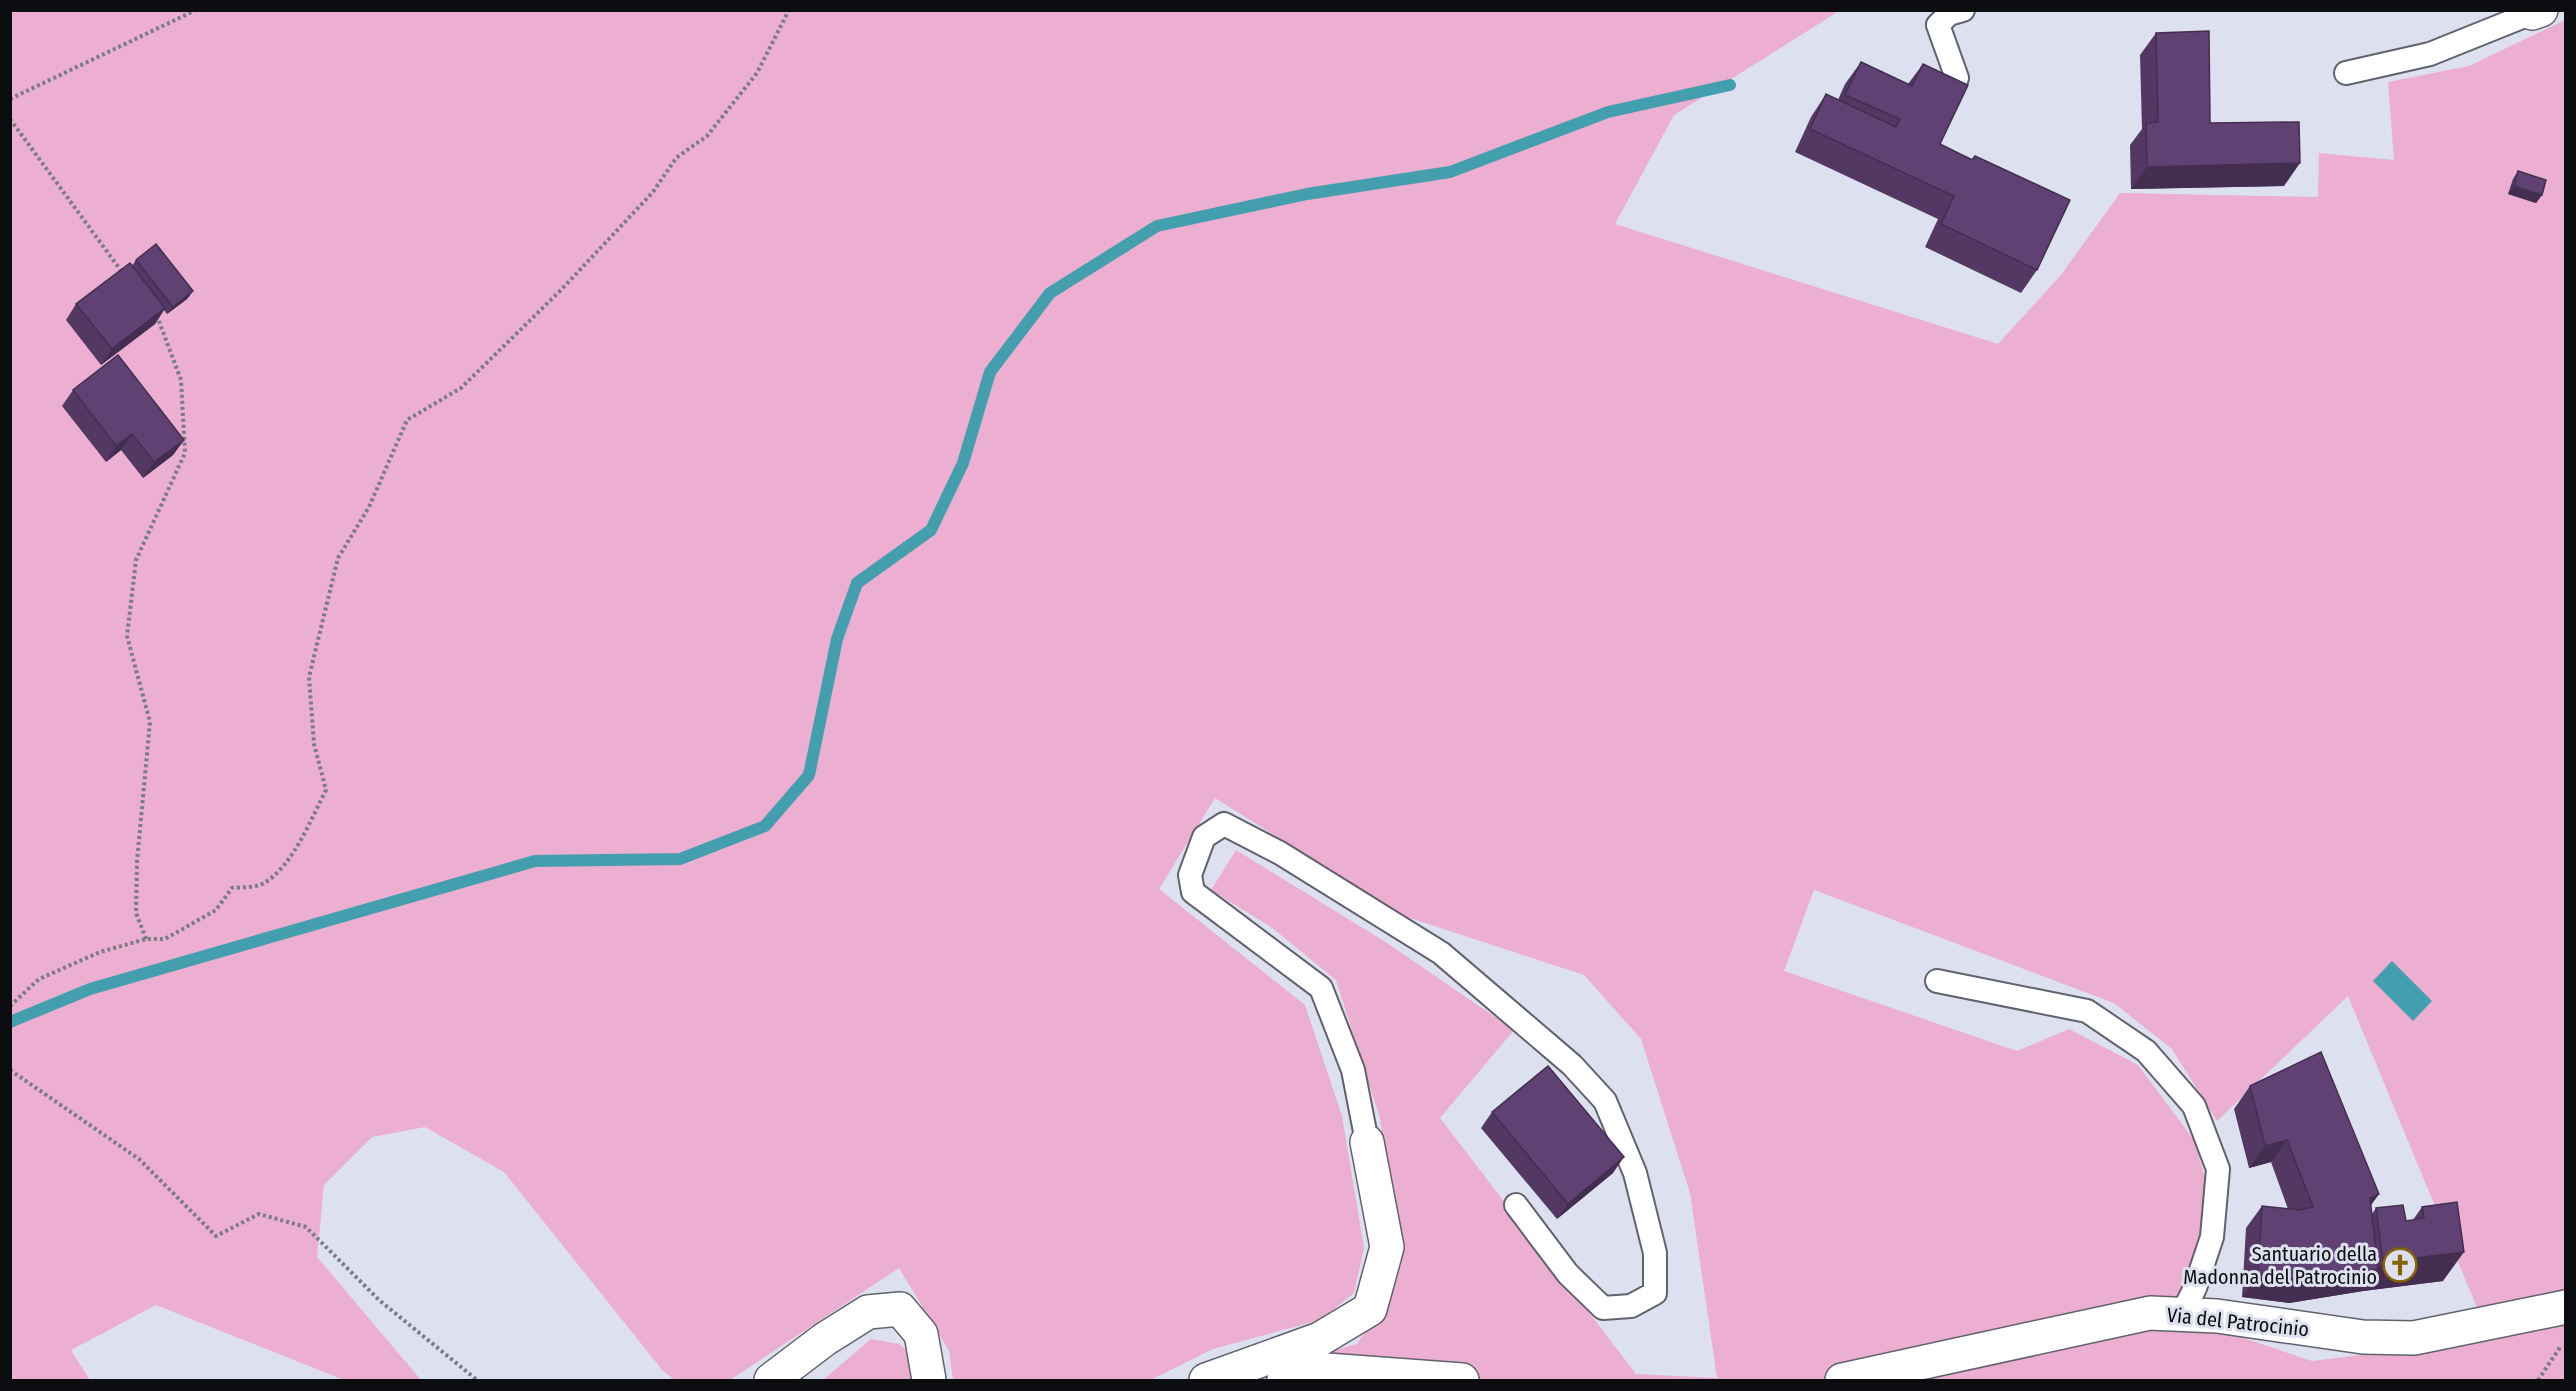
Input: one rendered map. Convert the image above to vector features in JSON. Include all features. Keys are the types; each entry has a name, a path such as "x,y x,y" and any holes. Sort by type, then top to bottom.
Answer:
{"street":[{"path":"1206,1380 1320,1338 1370,1309 1387,1247 1367,1142"},
{"name":"Via del Patrocinio","path":"1842,1380 2150,1313 2217,1316 2363,1337 2414,1338 2565,1307"},
{"path":"771,1380 825,1339 868,1312 900,1309 921,1334 929,1380"},
{"path":"2319,1331 2362,1311"},
{"path":"1284,1380 1328,1370 1462,1380"}],"lane":[{"path":"1957,78 1938,25 1949,14 1963,10"},
{"path":"2346,73 2430,54 2536,12"},
{"path":"1367,1142 1353,1070 1321,988 1193,892 1190,875 1204,837 1224,824 1280,853 1441,953 1572,1065 1605,1101 1635,1173 1655,1253 1654,1293 1631,1306 1603,1308 1568,1274 1516,1205"},
{"path":"1937,981 2087,1011 2146,1051 2194,1106 2218,1168 2212,1237 2195,1288 2182,1314"}],"path":[{"path":"10,99 196,10"},
{"path":"10,1006 39,979 100,952 146,939 165,939 216,910 232,888 263,885 277,872 298,844 326,790 314,744 309,677 338,558 369,507 407,420 461,388 561,290 653,192 676,158 707,136 757,73 789,10"},
{"path":"10,119 130,282"},
{"path":"146,939 136,913 137,861 150,722 127,636 136,560 185,453 181,380 159,318 152,309"},
{"path":"10,1070 139,1159 216,1236 259,1214 306,1227 379,1300 477,1380"},
{"path":"2538,1380 2553,1360 2565,1338"}],"shaded area":[{"path":"10,11 1839,11 1674,115 1615,224 1998,344 2061,275 2120,193 2318,197 2319,153 2394,160 2388,82 2469,66 2565,20 2565,1380 1225,1380 1357,1344 1383,1305 1399,1248 1380,1118 1336,980 1271,927 1211,890 1236,850 1387,943 1514,1030 1440,1118 1636,1374 1717,1378 1690,1193 1641,1039 1584,975 1401,915 1215,798 1159,889 1305,1005 1342,1116 1364,1248 1354,1293 1320,1320 1213,1349 1151,1380 953,1380 949,1351 899,1268 730,1380 675,1380 663,1371 504,1172 425,1127 372,1137 324,1185 317,1257 421,1380 344,1380 156,1305 71,1350 90,1380 11,1380","holes":["1814,890 2114,1003 2172,1049 2217,1121 2348,996 2490,1339 2312,1361 2170,1313 2196,1260 2210,1195 2194,1140 2138,1065 2069,1029 2017,1051 1784,971"]},
{"path":"871,1339 899,1344 918,1361 920,1380 823,1380"}],"water":[{"path":"2392,961 2432,1001 2413,1021 2373,981"}],"building":[{"path":"2209,31 2210,123 2299,122 2300,163 2147,167 2146,123 2158,122 2156,33"},
{"path":"1861,62 1912,86 1923,64 1968,85 1940,144 1972,160 1975,156 2070,200 2037,270 1941,224 1954,196 1810,129 1826,94 1896,127 1900,119 1845,95"},
{"path":"2518,171 2546,180 2542,195 2514,186"},
{"path":"156,244 193,291 173,307 136,260"},
{"path":"130,263 165,308 112,349 76,304"},
{"path":"118,355 184,440 154,462 132,434 116,446 73,390"},
{"path":"2321,1052 2379,1194 2370,1198 2378,1269 2305,1281 2258,1274 2262,1206 2299,1210 2313,1207 2287,1140 2265,1146 2250,1086"},
{"path":"1548,1066 1624,1157 1568,1204 1492,1112"},
{"path":"2457,1202 2464,1252 2383,1262 2376,1208 2403,1205 2406,1221 2424,1218 2422,1207"}],"waterway":[{"path":"10,1022 90,989 535,861 680,859 765,826 809,775 837,639 857,583 931,530 963,463 990,372 1050,293 1157,226 1307,194 1450,172 1608,112 1730,85"}],"place":[{"name":"Santuario della Madonna del Patrocinio","path":"2400,1265"}]}
